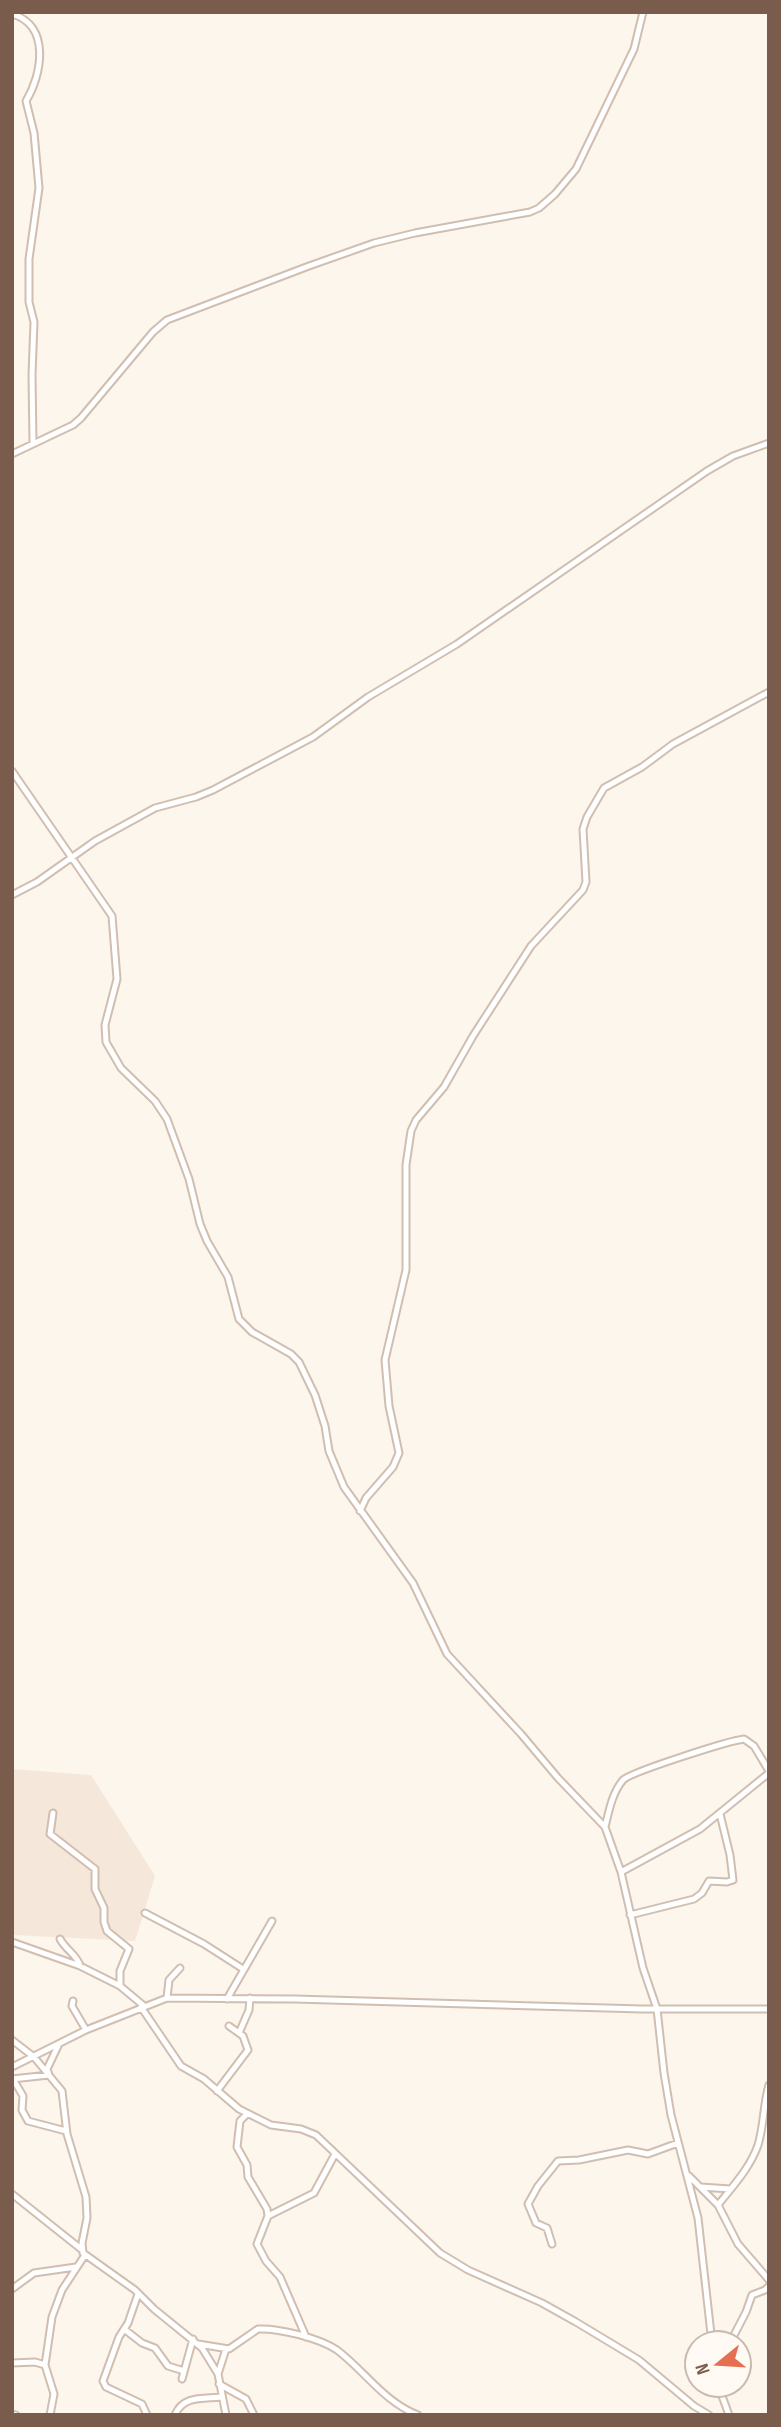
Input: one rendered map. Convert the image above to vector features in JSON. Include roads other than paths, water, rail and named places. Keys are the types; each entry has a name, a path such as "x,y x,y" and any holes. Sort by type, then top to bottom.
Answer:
{"street":[{"path":"12,454 73,425 153,332 167,320 374,243 539,208 568,181 590,143 634,49 643,12"},
{"path":"12,14 29,23 35,32 40,53 36,83 26,102 34,133 38,188 29,259 29,302 34,322 33,443"},
{"path":"12,895 37,882 95,841 155,808 213,790 313,737 355,705 477,630 707,471 733,456 769,443"},
{"path":"360,1511 366,1498 393,1467 399,1453 389,1406 385,1360 406,1270 406,1165 409,1137 414,1124 444,1087 473,1036 531,946 583,890 586,882 583,829 602,791 649,763 673,744 769,692"},
{"path":"12,771 109,911 113,922 117,979 105,1025 106,1042 121,1068 155,1101 164,1114 189,1180 200,1224 228,1277 239,1319 252,1332 291,1354 300,1364 323,1418 333,1463 344,1487 413,1583 446,1654 605,1827 621,1872 643,1968 657,2008 664,2073 678,2143 689,2176 698,2218 710,2329"},
{"path":"605,1827 622,1781 638,1771 744,1739 754,1746 769,1772 720,1814 680,1842 621,1872"},
{"path":"53,1813 50,1834 95,1870 95,1889 104,1908 104,1922 113,1937 129,1949 120,1971 120,1986"},
{"path":"630,1915 694,1899 702,1893 709,1881 733,1880 720,1814"},
{"path":"145,1913 204,1944 243,1969"},
{"path":"227,1999 272,1921"},
{"path":"60,1939 66,1950 79,1961 80,1966"},
{"path":"12,1942 80,1966 120,1986 143,2007 181,2066 204,2079 247,2114 271,2125 301,2129 316,2135 440,2253 468,2270 542,2303 639,2360 702,2414"},
{"path":"167,1998 169,1980 180,1968"},
{"path":"12,2067 86,2031 167,1998 769,2009"},
{"path":"239,2033 249,2010 250,1998"},
{"path":"73,2001 72,2006 86,2031"},
{"path":"217,2091 247,2052 247,2044 239,2033 229,2026"},
{"path":"12,2039 34,2057 62,2091 66,2131 86,2197 87,2227 83,2252 62,2290 52,2317 45,2365 54,2394 50,2415"},
{"path":"50,2075 47,2069 60,2044"},
{"path":"50,2075 13,2079 23,2096 22,2110 28,2120 66,2131"},
{"path":"718,2206 747,2168 758,2145 769,2085"},
{"path":"247,2114 240,2121 237,2147 247,2165 251,2184 267,2210 268,2217 257,2244 279,2277 306,2337"},
{"path":"552,2244 547,2228 536,2223 528,2204 558,2161 579,2160 628,2150 648,2154 678,2143"},
{"path":"268,2217 314,2193 335,2154"},
{"path":"689,2176 718,2206 738,2244 769,2280"},
{"path":"701,2187 730,2189"},
{"path":"12,2194 206,2352 218,2374 226,2415"},
{"path":"12,2289 34,2273 76,2267"},
{"path":"737,2329 752,2295 769,2286"},
{"path":"138,2294 116,2344 103,2385 142,2404 147,2415"},
{"path":"124,2329 136,2339 155,2348 168,2366 184,2371"},
{"path":"198,2344 232,2348 258,2329 306,2337 337,2350 388,2398 418,2415"},
{"path":"182,2379 192,2339"},
{"path":"218,2374 226,2349"},
{"path":"12,2363 34,2362 45,2365"},
{"path":"219,2384 246,2399 254,2415"},
{"path":"175,2415 180,2405 185,2403 203,2397 221,2397"}]}
